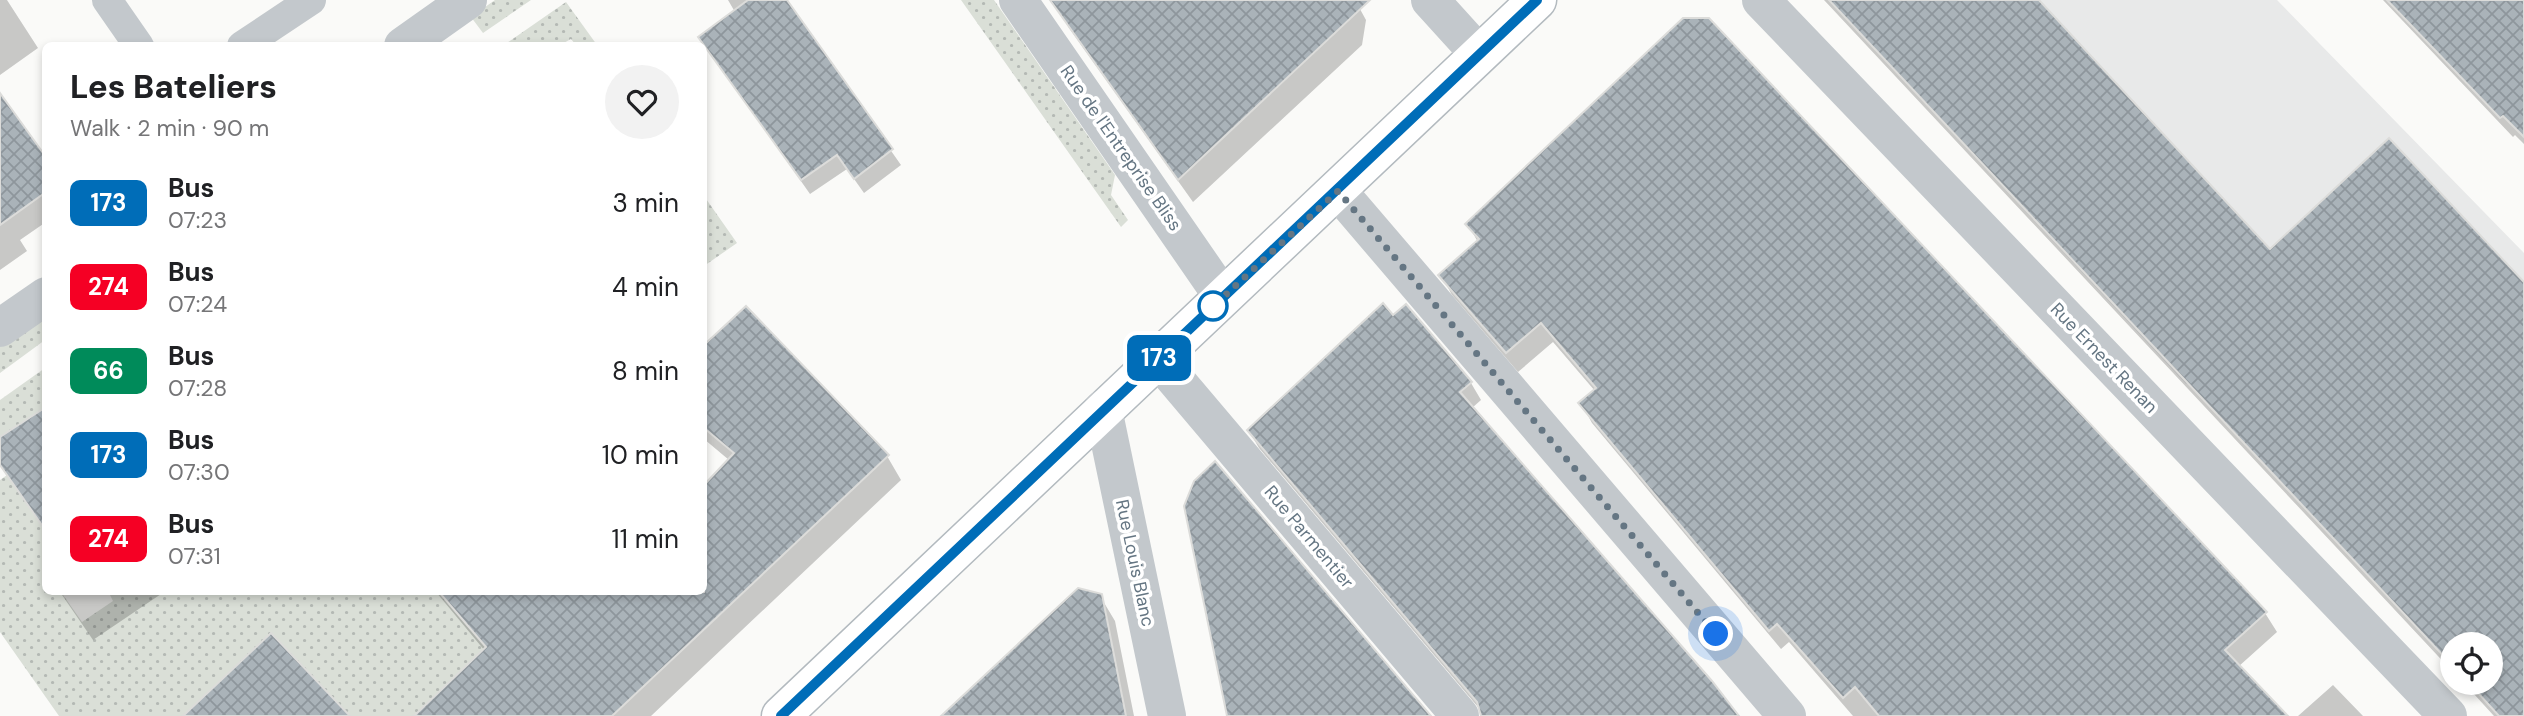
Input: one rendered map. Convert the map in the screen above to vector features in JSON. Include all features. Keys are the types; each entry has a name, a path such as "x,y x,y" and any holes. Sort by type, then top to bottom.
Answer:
{"main road":[{"path":"781,716 1537,0"}],"street":[{"path":"409,42 468,0"},
{"name":"Rue de l'Entreprise Bliss","path":"1018,0 1223,297"},
{"path":"1430,0 1479,54"},
{"name":"Rue Ernest Renan","path":"1761,0 2448,716"},
{"path":"1338,191 1787,716"},
{"path":"0,328 42,299"},
{"name":"Rue Parmentier","path":"1158,359 1460,716"},
{"name":"Rue Louis Blanc","path":"1103,409 1167,716"}],"lane":[{"path":"107,0 136,42"},
{"path":"248,42 311,0"}],"shaded area":[{"path":"495,0 531,0 483,33 471,17"},
{"path":"961,0 994,0 1115,175 1111,195 1128,220 1121,227"},
{"path":"1829,0 2277,0 2524,253 2524,336 2463,567 2409,619 2354,560 2427,489 2259,313 2186,384"},
{"path":"566,2 595,42 574,42 571,39 566,42 508,42"},
{"path":"707,200 737,243 707,264"},
{"path":"42,316 42,342 0,373 0,347"},
{"path":"42,370 42,409 0,437 0,400"},
{"path":"7,475 42,527 42,595 63,595 82,622 113,601 110,595 442,595 455,610 499,635 414,716 350,716 271,633 183,716 59,716 0,632 0,480"}],"building":[{"path":"748,0 787,0 893,149 854,179 837,155 801,180 707,49 707,42 702,42 698,37"},
{"path":"1050,0 1370,0 1178,180"},
{"path":"1829,0 2039,0 2270,249 2389,138 2524,282 2524,716 2499,716 2480,695 2503,695 2503,632 2440,632 2440,652"},
{"path":"2387,0 2524,0 2524,137 2503,116 2500,118"},
{"path":"1683,18 1709,18 2267,612 2225,650 2288,716 1879,716 1855,687 1843,698 1777,624 1769,631 1578,403 1596,388 1541,323 1506,353 1438,275 1479,239 1465,224"},
{"path":"0,93 42,151 42,195 0,225"},
{"path":"1383,303 1393,315 1406,304 1472,382 1460,392 1712,681 1739,716 1481,716 1477,702 1247,430"},
{"path":"746,306 889,455 612,716 414,716 486,647 442,595 707,595 707,482 734,453 707,430 707,342"},
{"path":"42,410 42,525 0,465 0,437"},
{"path":"1215,461 1431,716 1227,716 1184,506 1194,481"},
{"path":"1078,588 1102,594 1126,716 941,716"},
{"path":"271,633 350,716 183,716"}],"bus line":[{"name":"173","path":"781,716 1537,0"}],"route":[{"path":"1213,306 1206,313 1338,191 1716,634"}]}
